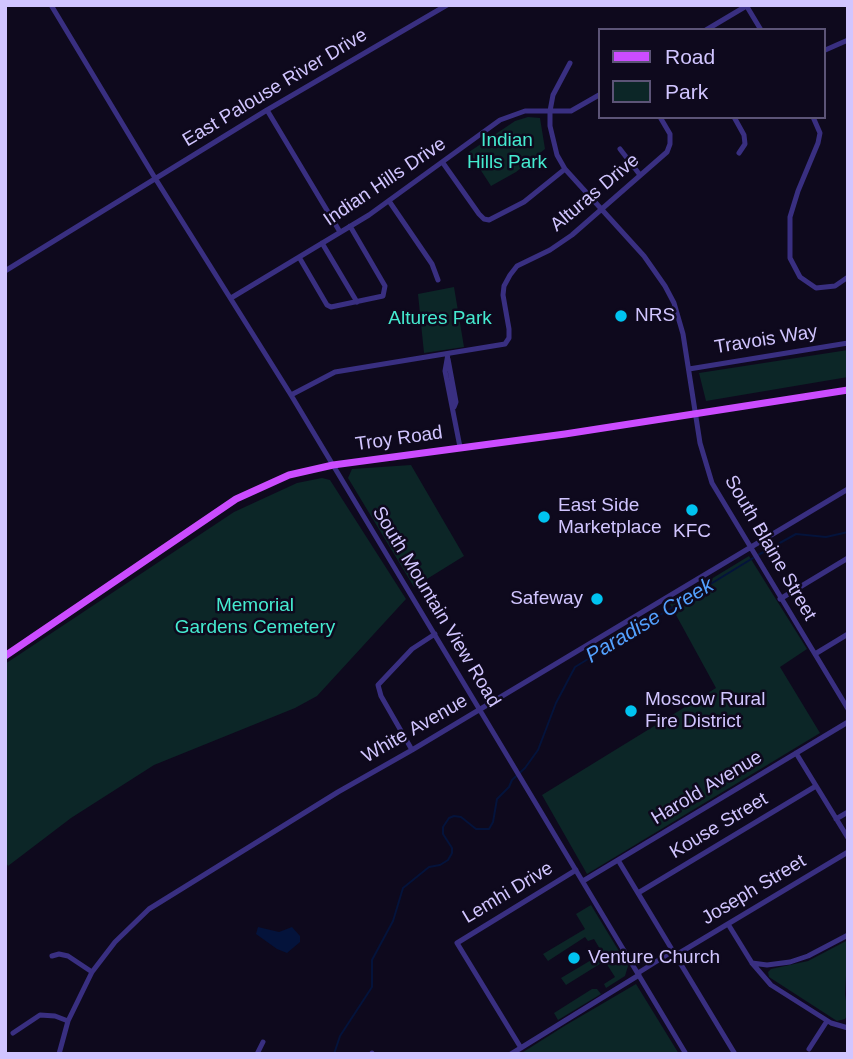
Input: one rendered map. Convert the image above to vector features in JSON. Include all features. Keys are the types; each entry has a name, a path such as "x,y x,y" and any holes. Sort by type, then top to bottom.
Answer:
{"main road":[{"name":"Troy Road","path":"5,656 236,499 289,475 333,465 565,434 848,390"}],"street":[{"name":"South Mountain View Road","path":"51,5 291,395 686,1054"},
{"name":"East Palouse River Drive","path":"5,271 267,110 447,5"},
{"path":"709,28 747,6 760,28"},
{"path":"825,50 848,40"},
{"name":"South Blaine Street","path":"570,63 553,94 550,111 552,140 565,169 644,256 674,303 683,334 702,454 712,483 848,709"},
{"name":"Indian Hills Drive","path":"231,298 389,201 500,120 525,111 570,111 598,96"},
{"path":"267,110 340,232"},
{"name":"Alturas Drive","path":"291,395 335,372 505,344 509,338 509,329 503,295 510,275 517,266 559,245 667,152 670,134 661,119"},
{"path":"735,119 744,135 745,144 739,153"},
{"path":"814,119 820,133 790,217 790,258 800,277 816,288 835,286 848,277"},
{"path":"620,149 640,175"},
{"path":"443,163 479,214 489,220 524,202 565,169"},
{"path":"389,201 432,264 438,279"},
{"path":"299,257 327,305 331,307 377,299 386,292 385,286 350,226"},
{"path":"322,243 357,302"},
{"name":"Travois Way","path":"689,369 848,343"},
{"path":"447,355 456,402 454,407 460,447"},
{"name":"White Avenue","path":"59,1054 68,1021 92,972 126,930 165,898 848,489"},
{"path":"780,599 848,558"},
{"path":"412,750 379,692 378,685 412,649 435,634"},
{"path":"815,654 848,634"},
{"name":"Harold Avenue","path":"583,881 848,722"},
{"path":"796,753 848,838"},
{"name":"Kouse Street","path":"638,893 816,786"},
{"path":"836,819 848,812"},
{"name":"Joseph Street","path":"511,1054 638,974 848,852"},
{"path":"618,860 735,1054"},
{"name":"Lemhi Drive","path":"521,1048 457,943 576,870"},
{"path":"728,924 752,963 771,985 827,1021 848,1028"},
{"path":"752,963 790,962 808,956 848,935"},
{"path":"52,956 68,956 92,972"},
{"path":"13,1033 40,1015 55,1016 68,1021"},
{"path":"809,1049 827,1021"},
{"path":"257,1054 263,1042"}],"green space":[{"name":"Indian Hills Park","path":"528,117 540,118 545,149 516,172 491,186 469,152 515,121"},
{"name":"Altures Park","path":"454,287 464,347 424,353 418,294"},
{"path":"848,350 848,377 706,401 699,373"},
{"path":"411,465 464,556 414,587 348,478 352,469"},
{"name":"Memorial Gardens Cemetery","path":"322,478 330,480 406,599 317,696 295,708 154,765 71,818 8,866 5,861 5,664 234,512 297,483"},
{"path":"749,556 807,649 780,667 820,733 587,874 542,795 716,688 670,604"},
{"path":"591,905 628,966 625,976 606,988 604,984 615,977 603,962 566,985 561,978 598,956 596,952 600,949 594,939 588,941 585,937 548,961 543,954 585,929 576,914"},
{"path":"848,940 845,994 848,1014 845,1019 837,1021 769,977 768,972 771,969 808,961"},
{"path":"636,984 679,1054 520,1054 566,1025"},
{"path":"592,989 597,989 601,994 558,1020 554,1013"}],"water":[{"path":"258,927 279,932 292,927 300,936 300,942 287,953 256,934"}],"waterway":[{"name":"Paradise Creek","path":"758,555 796,534 826,537 848,532"},
{"name":"Paradise Creek","path":"334,1054 340,1036 372,987 372,960 393,921 403,888 429,867 448,860 452,848 443,834 443,827 449,818 461,817 476,829 489,829 497,799 538,750 556,703 575,667 753,558"}],"place":[{"name":"NRS","path":"621,316"},
{"name":"KFC","path":"692,510"},
{"name":"East Side Marketplace","path":"544,517"},
{"name":"Safeway","path":"597,599"},
{"name":"Moscow Rural Fire District","path":"631,711"},
{"name":"Venture Church","path":"574,958"}]}
